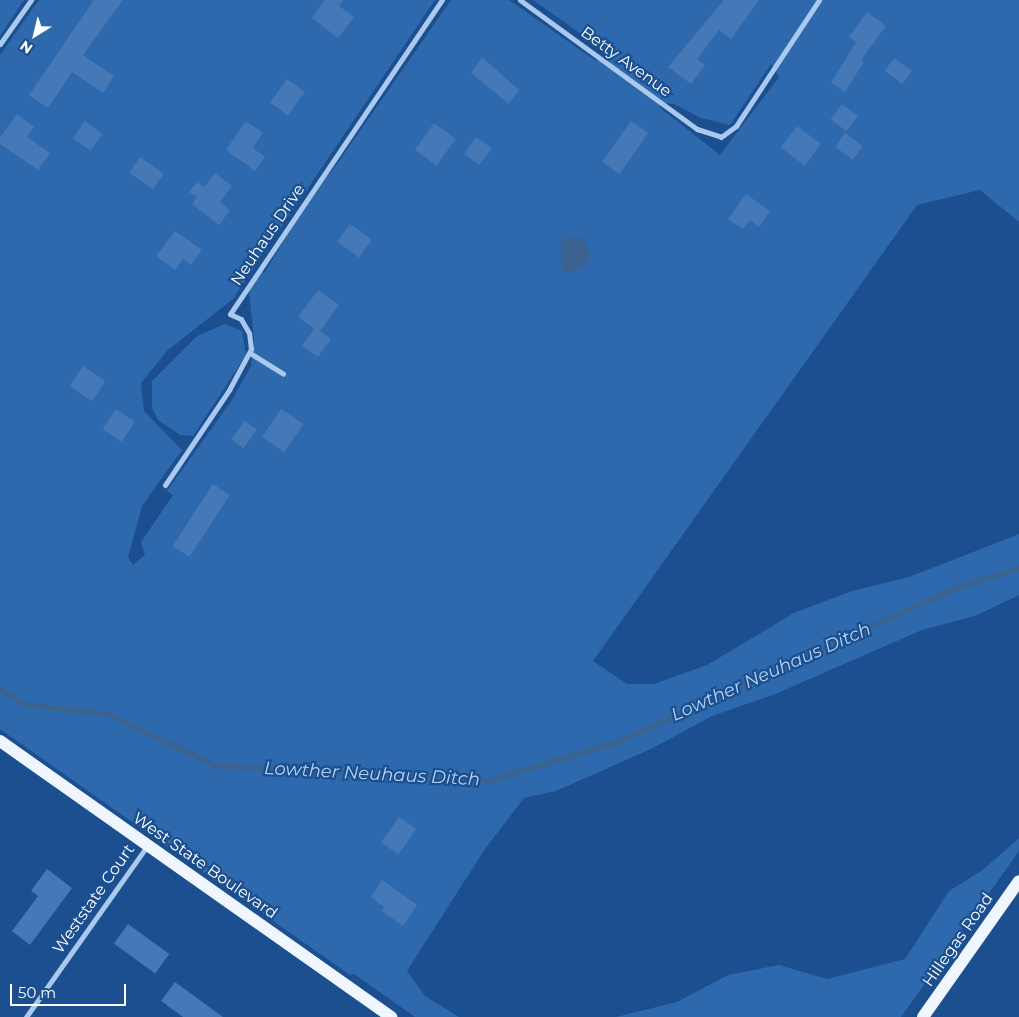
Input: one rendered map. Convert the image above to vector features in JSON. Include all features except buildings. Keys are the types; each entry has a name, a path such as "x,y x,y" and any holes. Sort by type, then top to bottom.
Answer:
{"main road":[{"name":"West State Boulevard","path":"0,741 391,1017"},
{"name":"Hillegas Road","path":"923,1017 1019,882"}],"street":[{"path":"0,44 31,0"},
{"name":"Neuhaus Drive","path":"250,353 250,333 241,319 230,314 442,0"},
{"name":"Betty Avenue","path":"520,0 697,129 721,137 736,126 819,0"},
{"path":"165,485 250,353 283,374"},
{"name":"Weststate Court","path":"26,1017 147,845"}],"shaded area":[{"path":"0,0 24,0 0,36"},
{"path":"39,0 435,0 233,299 168,350 141,383 144,411 182,450 142,506 128,557 133,565 145,555 141,542 173,495 167,491 232,400 251,366 254,338 249,292 258,273 265,272 320,181 332,171 451,0 509,0 596,61 608,53 533,0 1019,0 1019,222 980,190 917,205 593,661 627,684 654,684 707,665 794,613 852,591 909,577 1019,534 1019,595 975,616 922,630 773,695 712,716 651,749 556,791 524,798 485,849 407,971 425,996 459,1017 415,1017 354,974 350,975 0,729 0,55","holes":["771,64 779,77 720,155 659,107 664,103 674,104 701,118 730,125","560,245 589,261 571,271"]},
{"path":"567,237 582,238 590,251 589,261 581,268 566,272 562,269 560,245"},
{"path":"225,324 242,331 246,355 193,436 180,435 158,420 152,408 152,381 197,336"},
{"path":"1019,838 1019,851 901,1017 616,1017 677,1002 728,975 779,965 827,979 905,959 949,891 984,869"}],"waterway":[{"name":"Lowther Neuhaus Ditch","path":"0,689 23,704 108,714 215,765 487,781 617,742 955,588 1019,568"}]}
